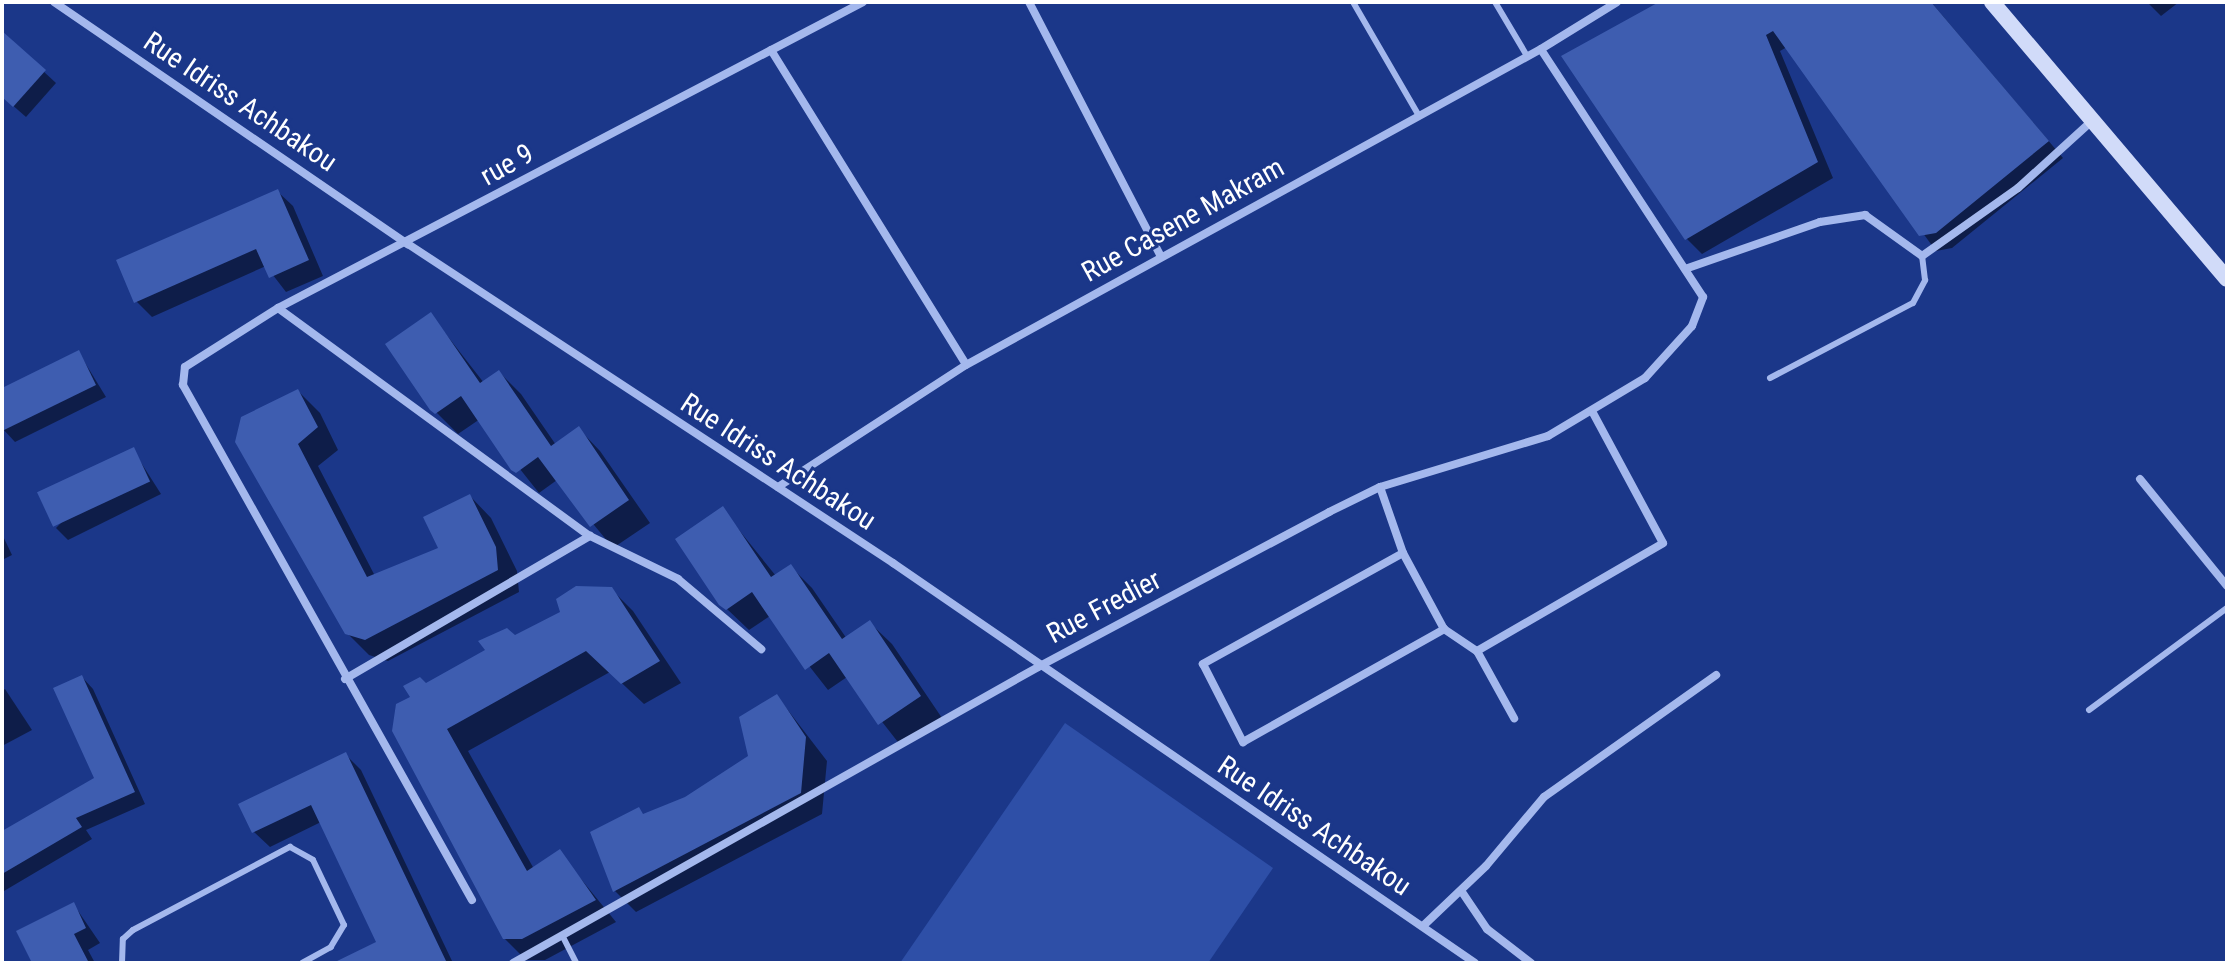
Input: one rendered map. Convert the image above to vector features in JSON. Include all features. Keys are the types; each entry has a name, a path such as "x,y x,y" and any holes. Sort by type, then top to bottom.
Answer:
{"street":[{"name":"Rue Idriss Achbakou","path":"54,2 408,244 778,487 1475,963"},
{"name":"rue 9","path":"345,679 182,376 185,367 278,308 408,244 863,2"},
{"path":"1029,2 1161,257"},
{"name":"Rue Casene Makram","path":"778,487 966,365 1541,49 1617,2"},
{"path":"1992,2 2227,279"},
{"path":"1541,49 1685,269 1820,222 1865,215 1922,256 2018,188 2092,121"},
{"path":"771,50 966,365"},
{"name":"Rue Fredier","path":"513,963 1038,667 1380,487 1548,436 1593,413 1645,378 1692,326 1703,297 1685,269"},
{"path":"278,308 590,536 678,579 761,649"},
{"path":"1477,651 1663,543 1593,413"},
{"path":"2140,479 2227,586"},
{"path":"1380,487 1403,553 1444,629 1477,651 1514,718"},
{"path":"472,900 345,679 590,536"},
{"path":"1403,553 1203,664 1243,742 1444,629"},
{"path":"1423,926 1462,892 1544,797 1716,675"},
{"path":"1462,892 1487,929 1531,963"}],"lane":[{"path":"1353,2 1419,116"},
{"path":"1495,2 1527,56"},
{"path":"1770,378 1913,303 1925,280 1922,256"},
{"path":"2089,710 2227,608"},
{"path":"122,963 123,939 133,930 290,847 313,860 344,925 331,947 302,963"},
{"path":"562,935 576,963"}],"shaded area":[{"path":"1065,723 1273,868 1208,963 900,963"}],"building":[{"path":"1659,2 1931,2 2049,141 1936,233 1919,236 1773,31 1766,35 1818,162 1685,240 1561,56"},
{"path":"2,31 46,70 13,107 2,97"},
{"path":"278,189 309,260 269,278 256,249 134,303 116,260"},
{"path":"431,312 480,383 499,370 551,446 579,426 629,500 590,527 538,457 516,473 511,470 461,396 435,414 430,410 385,344"},
{"path":"79,350 96,385 2,431 2,388"},
{"path":"298,389 318,427 298,444 367,577 438,548 423,517 470,494 496,547 498,570 365,640 345,634 235,442 241,417"},
{"path":"134,447 150,481 53,527 37,492"},
{"path":"723,506 771,577 791,564 842,639 870,620 921,696 878,725 829,653 805,670 752,592 726,610 719,605 675,539"},
{"path":"576,586 612,587 660,661 621,684 586,651 447,729 527,871 560,849 596,900 522,939 503,939 392,731 396,704 410,697 403,686 420,677 426,683 485,650 478,641 507,628 515,635 560,612 556,599"},
{"path":"82,675 135,792 76,818 82,827 2,874 2,831 94,778 53,688"},
{"path":"777,694 806,737 801,793 613,892 590,832 639,807 643,814 685,797 748,756 739,717"},
{"path":"346,752 447,963 333,963 376,942 311,805 252,833 238,804"},
{"path":"74,902 86,928 74,934 89,963 32,963 16,931"}]}
